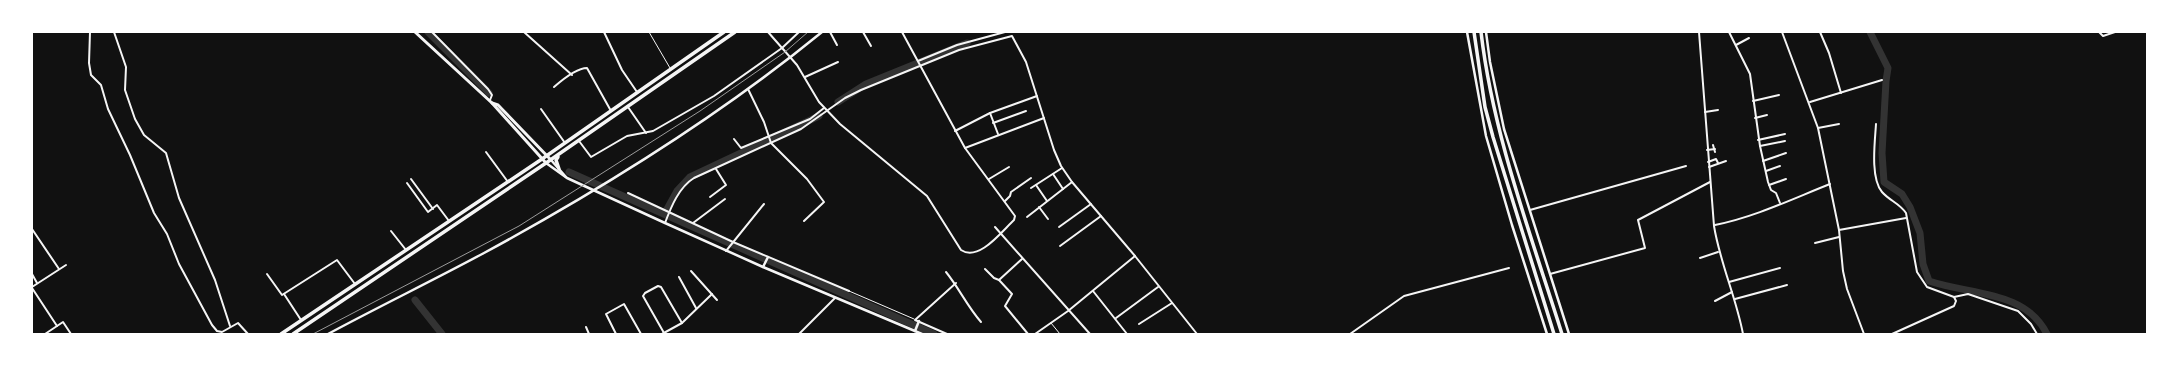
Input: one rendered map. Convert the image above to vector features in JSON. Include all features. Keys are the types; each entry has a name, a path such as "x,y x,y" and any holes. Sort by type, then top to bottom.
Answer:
{"highway":[{"path":"281,334 547,156 724,32"},
{"path":"293,334 546,164 735,32"},
{"path":"1474,32 1485,107 1554,334"},
{"path":"1481,32 1491,99 1506,155 1562,334"},
{"path":"559,169 556,160 563,152"},
{"path":"1506,155 1511,153"}],"main road":[{"path":"415,32 490,102 546,164"},
{"path":"490,102 498,105 551,160"}],"street":[{"path":"90,32 89,63 91,75 101,85 108,109 130,155 154,213 167,234 179,264 212,325 217,331 222,332 230,326 240,324 248,334"},
{"path":"114,32 126,68 124,90 135,119 144,134 166,153 179,198 215,280 230,326"},
{"path":"432,32 488,89 492,95 490,102"},
{"path":"524,32 572,74"},
{"path":"604,32 622,70 637,92"},
{"path":"768,32 791,58 826,110 840,124 927,196 963,251 976,252 987,245 1015,217 1005,201 965,148 903,32"},
{"path":"579,141 591,157 627,136 646,133 676,119 714,96 782,48 799,32"},
{"path":"328,334 484,253 601,185 748,90 791,58 822,32"},
{"path":"830,32 837,45"},
{"path":"863,32 871,46"},
{"path":"734,139 741,148 769,137 810,119 850,95 957,45 1005,32"},
{"path":"1467,32 1486,136 1512,225 1547,334"},
{"path":"1486,32 1497,101 1511,153 1569,334"},
{"path":"1699,32 1714,226 1718,252 1735,299 1743,334"},
{"path":"1729,32 1750,74 1758,140 1769,185 1771,190 1776,193 1780,203"},
{"path":"1782,32 1810,102 1818,128 1839,230 1847,289 1864,334"},
{"path":"1820,32 1829,53 1841,93"},
{"path":"2099,32 2103,36 2115,32"},
{"path":"919,63 959,50 1012,36 1021,49 1054,150 1062,168 1197,334"},
{"path":"1736,45 1749,38"},
{"path":"957,45 959,50"},
{"path":"805,77 838,62"},
{"path":"554,87 572,74 587,68 611,111"},
{"path":"1810,102 1882,80"},
{"path":"748,90 764,122 771,142 807,180 824,202 804,221"},
{"path":"1753,101 1780,95"},
{"path":"956,131 990,113 1037,96"},
{"path":"628,106 646,133"},
{"path":"541,109 565,142"},
{"path":"665,222 679,194 688,182 808,125 826,110"},
{"path":"1705,112 1718,110"},
{"path":"993,123 1026,111"},
{"path":"990,113 998,134"},
{"path":"1755,118 1767,115"},
{"path":"965,148 998,134 1044,118"},
{"path":"1818,128 1838,124"},
{"path":"1876,124 1875,170 1878,185 1884,194 1901,205 1907,218 1919,276 1933,290 1954,297 1968,294 2018,311 2026,316 2037,334"},
{"path":"1758,140 1785,134"},
{"path":"1760,146 1785,141"},
{"path":"1713,145 1716,152"},
{"path":"1707,150 1715,149"},
{"path":"486,152 508,182"},
{"path":"1763,161 1786,153"},
{"path":"1708,162 1716,159 1718,164"},
{"path":"551,160 567,178"},
{"path":"1709,167 1726,161"},
{"path":"546,164 567,178 592,190 835,298 916,329 922,334"},
{"path":"1530,210 1686,166"},
{"path":"1766,170 1780,166"},
{"path":"989,179 1009,167"},
{"path":"710,197 726,185 716,168"},
{"path":"1031,188 1062,168"},
{"path":"1053,174 1063,189"},
{"path":"1005,201 1010,196 1011,192 1031,178"},
{"path":"411,179 432,209"},
{"path":"1769,185 1786,179"},
{"path":"1027,217 1072,182"},
{"path":"1550,274 1645,248 1638,220 1710,182"},
{"path":"407,183 428,212 438,205 449,221"},
{"path":"1714,226 1750,217 1780,203 1830,184"},
{"path":"1036,185 1047,201"},
{"path":"628,193 732,243 849,291"},
{"path":"693,224 725,198"},
{"path":"727,250 764,204"},
{"path":"1059,227 1091,204"},
{"path":"1039,207 1048,219"},
{"path":"1060,246 1101,216"},
{"path":"1839,230 1907,218"},
{"path":"995,227 1090,334"},
{"path":"32,229 59,269"},
{"path":"391,230 406,250"},
{"path":"1815,243 1839,236"},
{"path":"1700,258 1718,252"},
{"path":"1035,334 1068,311 1135,256"},
{"path":"763,266 767,258"},
{"path":"1000,280 1022,259"},
{"path":"284,294 337,260 355,284"},
{"path":"57,326 32,288 66,265"},
{"path":"1350,334 1404,296 1509,268"},
{"path":"1728,282 1780,268"},
{"path":"985,269 996,280 1000,280 1012,294 1005,306 1028,334"},
{"path":"692,271 717,300"},
{"path":"946,272 956,283 966,304 981,322"},
{"path":"32,274 38,284"},
{"path":"267,274 280,293 284,294 302,320"},
{"path":"679,277 696,308"},
{"path":"916,329 917,322 956,283"},
{"path":"1735,299 1787,285"},
{"path":"682,323 661,287 658,286 644,293 643,296 663,334 682,323 712,294"},
{"path":"1116,319 1158,287"},
{"path":"1093,291 1128,334"},
{"path":"1715,301 1732,292"},
{"path":"1892,334 1954,306 1956,302 1954,297"},
{"path":"799,334 835,298"},
{"path":"1139,324 1172,303"},
{"path":"616,334 606,314 622,304 625,305 641,334"},
{"path":"45,334 63,322 71,334"},
{"path":"917,322 947,334"},
{"path":"586,327 589,334"}],"lane":[{"path":"649,32 670,69"},
{"path":"849,291 917,322"},
{"path":"1051,323 1060,334"}],"waterway":[{"path":"428,32 489,93"},
{"path":"1870,32 1888,68 1882,153 1884,182 1902,194 1910,207 1920,233 1923,264 1929,281 1995,296 2011,302 2025,309 2037,320 2047,334"},
{"path":"838,102 866,84 967,43"},
{"path":"666,211 677,191 690,177 819,116"},
{"path":"569,172 934,334"},
{"path":"415,300 442,334"}],"railway":[{"path":"313,334 519,226 700,111 785,52 808,32"}]}
